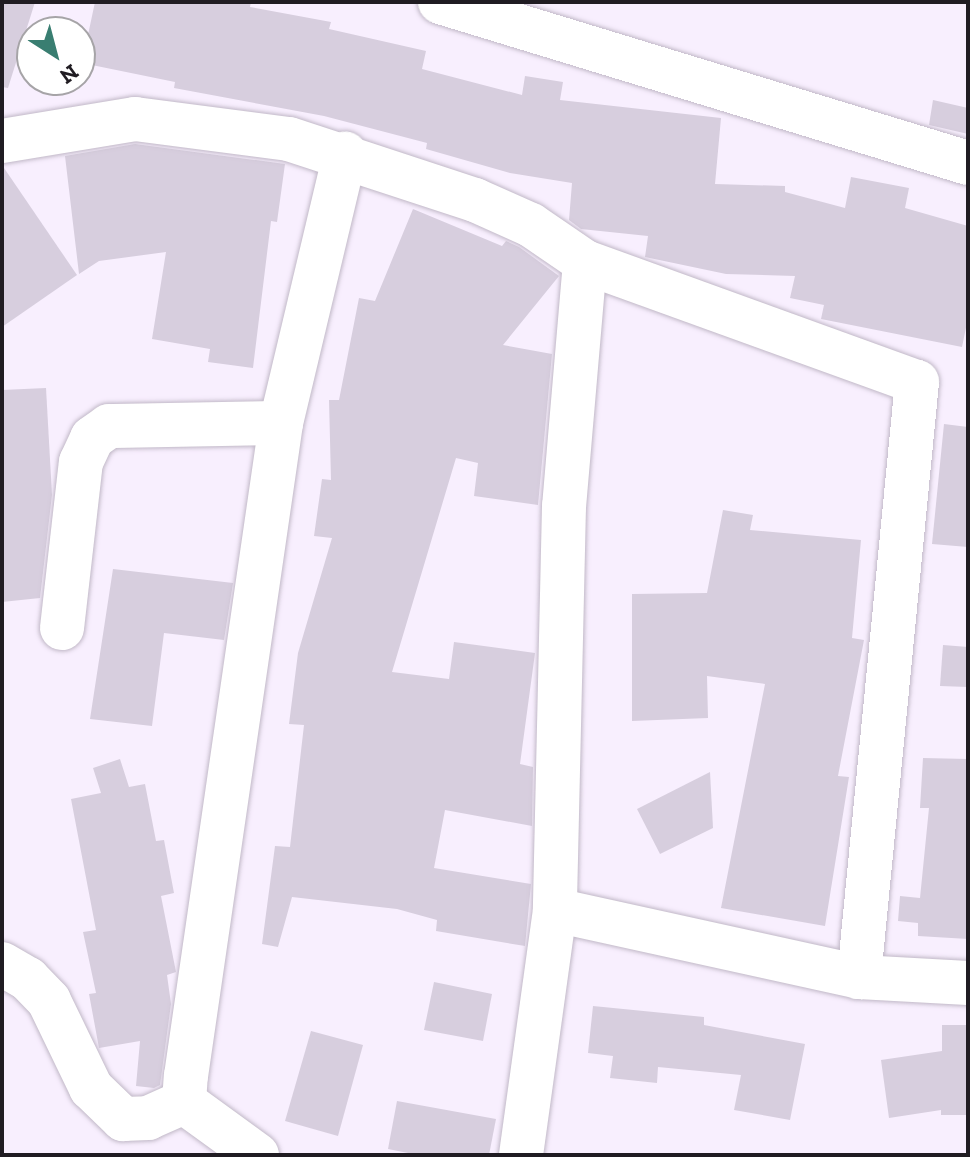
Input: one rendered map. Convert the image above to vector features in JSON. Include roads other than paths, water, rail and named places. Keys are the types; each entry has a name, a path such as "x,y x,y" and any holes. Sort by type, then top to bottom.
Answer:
{"street":[{"path":"440,2 968,163"},
{"path":"2,141 135,119 289,139 345,154 517,219 585,262 917,382 859,977"},
{"path":"184,1102 281,423 345,154"},
{"path":"521,1155 555,910 564,506 585,262"},
{"path":"62,628 81,462 92,438 109,426 281,423"},
{"path":"555,910 859,977 968,983"},
{"path":"2,964 28,979 49,1001 91,1088 123,1119 148,1118 184,1102"},
{"path":"184,1102 257,1155"}]}
